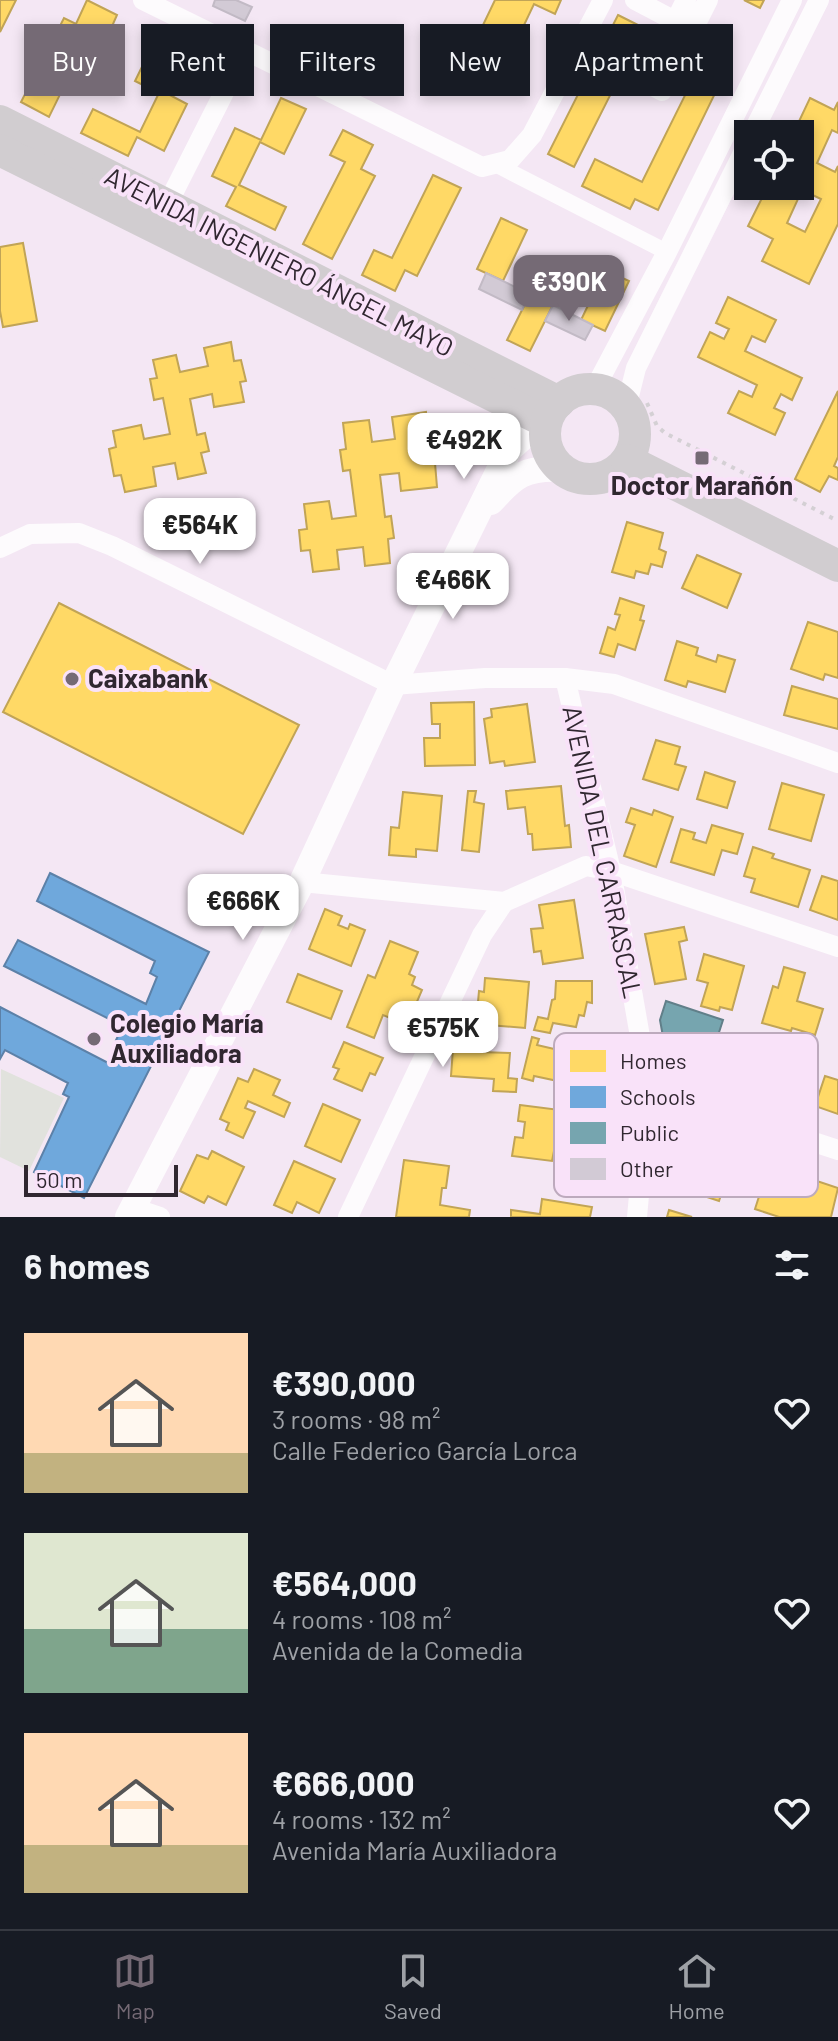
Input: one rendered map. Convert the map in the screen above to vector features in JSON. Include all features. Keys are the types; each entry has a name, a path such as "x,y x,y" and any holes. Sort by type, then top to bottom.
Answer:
{"main road":[{"name":"AVENIDA INGENIERO ÁNGEL MAYO","path":"0,121 161,216 510,404 552,412"},
{"name":"AVENIDA INGENIERO ÁNGEL MAYO","path":"0,150 161,216 552,412"},
{"path":"650,453 596,478 562,476 548,450 545,434 552,412 575,392 594,390 612,396 626,408 650,453 838,566"},
{"path":"650,453 838,542"}],"street":[{"path":"143,0 191,24"},
{"path":"254,55 482,167 510,160 532,135 603,0"},
{"path":"635,0 675,21"},
{"path":"686,0 645,82 662,91 708,0"},
{"path":"594,390 667,252 792,0"},
{"path":"759,120 819,0"},
{"path":"161,216 222,96"},
{"path":"495,164 667,252"},
{"path":"626,408 636,368 734,171"},
{"path":"160,1217 131,1212 302,882 393,685 509,450 516,427 516,416 510,404"},
{"path":"509,450 552,412"},
{"path":"468,535 491,502 514,478 543,468 562,476"},
{"path":"0,548 30,534 79,533 112,546 393,685 485,678 565,678 614,684 838,763"},
{"name":"AVENIDA DEL CARRASCAL","path":"565,678 611,871 639,1033"},
{"path":"302,882 504,902 586,866 611,871 838,947"},
{"path":"348,1217 482,935 504,902"},
{"path":"818,1143 838,1150"},
{"name":"AVENIDA DEL CARRASCAL","path":"637,1217 639,1197"}],"path":[{"path":"562,476 594,492 613,491 623,485 648,486 650,453"}],"shaded area":[{"path":"1,1069 64,1098 29,1171 0,1157"}],"building: Homes":[{"path":"0,0 16,0 0,32"},
{"path":"87,0 117,15 113,24 76,24"},
{"path":"495,0 561,0 555,14 534,4 524,24 483,24"},
{"path":"744,0 764,0 760,8"},
{"path":"618,15 636,24 613,24"},
{"path":"64,18 76,24 61,24"},
{"path":"141,69 141,84 135,81"},
{"path":"24,96 59,96 49,117 21,102"},
{"path":"158,96 172,96 187,104 164,151 137,137 128,156 81,133 93,109 140,132"},
{"path":"577,96 610,96 574,167 548,154"},
{"path":"685,96 714,96 658,210 635,199 630,209 582,186 595,159 642,182"},
{"path":"281,98 306,109 284,154 260,142 239,185 286,207 275,230 226,206 236,187 212,176 235,128 261,140"},
{"path":"810,98 834,110 838,102 838,133 832,130 817,163 835,172 838,166 838,224 809,284 762,261 773,239 748,226 761,200 797,200 787,223 805,232 821,199 814,196 814,120 800,120"},
{"path":"343,130 373,145 361,169 375,176 332,259 303,244 345,162 330,155"},
{"path":"433,175 461,188 417,276 405,270 395,291 362,275 374,250 392,258"},
{"path":"501,218 527,230 503,281 477,269"},
{"path":"23,243 37,321 3,327 0,247"},
{"path":"605,270 629,281 605,331 581,320"},
{"path":"530,294 553,305 530,351 507,340"},
{"path":"728,297 776,320 765,342 752,336 745,351 802,378 792,400 781,394 774,408 785,413 775,435 728,413 739,391 752,397 757,385 698,357 710,332 724,339 729,329 716,323"},
{"path":"231,342 234,361 241,360 246,381 240,382 244,402 214,407 212,394 190,399 197,435 205,433 209,451 201,453 206,473 178,479 175,463 153,467 156,486 125,492 121,475 114,476 109,449 116,447 113,431 141,425 144,439 170,434 163,398 154,400 150,379 157,378 153,360 176,355 180,372 208,366 204,348"},
{"path":"838,391 838,457 834,466 838,468 838,480 829,476 820,492 795,479"},
{"path":"426,412 428,435 438,434 441,462 435,463 437,487 401,491 399,473 380,475 385,517 391,516 394,538 388,539 390,563 365,566 363,547 337,550 339,569 313,572 310,550 301,551 299,530 307,529 304,504 329,501 332,519 356,516 350,470 343,471 340,450 346,449 343,423 369,420 372,442 395,439 392,417"},
{"path":"627,522 663,533 659,549 666,552 662,567 651,564 648,574 636,571 634,578 612,572"},
{"path":"697,555 741,574 727,608 682,588"},
{"path":"620,598 644,606 640,620 644,621 635,650 618,644 614,657 600,653 608,627 615,630 620,615 615,614"},
{"path":"59,603 299,725 243,834 3,712"},
{"path":"808,622 838,632 838,678 825,674 823,680 791,669"},
{"path":"677,641 698,648 696,655 716,662 718,655 735,660 725,692 688,681 686,687 665,680"},
{"path":"792,686 838,699 838,729 784,715"},
{"path":"474,702 475,765 425,766 424,738 440,738 440,724 432,724 431,703"},
{"path":"527,704 535,762 505,766 504,761 490,763 484,719 492,717 491,709"},
{"path":"656,740 680,747 675,764 686,767 678,790 643,779"},
{"path":"705,772 735,782 727,808 697,799"},
{"path":"782,783 824,795 811,841 769,829"},
{"path":"561,786 565,826 569,825 571,847 533,850 525,807 508,809 506,791"},
{"path":"468,791 476,791 474,802 484,804 479,852 462,850"},
{"path":"403,792 442,796 437,851 416,849 416,857 389,855 391,827 399,828"},
{"path":"631,808 652,815 654,810 673,817 656,867 624,856 635,825 626,822"},
{"path":"712,825 743,834 737,854 722,850 714,875 671,862 681,829 695,833 693,839 706,843"},
{"path":"753,847 774,854 772,858 810,870 798,907 751,892 755,879 744,876"},
{"path":"822,876 838,881 838,920 810,910"},
{"path":"574,900 583,958 543,964 541,951 534,952 531,929 543,928 539,905"},
{"path":"325,909 342,916 338,925 348,929 350,924 365,930 351,966 309,949"},
{"path":"684,927 687,940 679,942 686,979 655,984 645,934"},
{"path":"390,941 418,952 409,974 415,977 412,985 422,990 407,1025 383,1015 374,1038 347,1027 368,975 375,978"},
{"path":"704,954 744,966 732,1010 720,1007 719,1011 701,1006 708,983 697,980"},
{"path":"784,967 805,973 797,1001 823,1009 816,1033 792,1028 791,1031 762,1023 773,986 778,988"},
{"path":"298,974 342,991 331,1019 287,1002"},
{"path":"485,978 529,982 525,1028 476,1024 479,991 484,992"},
{"path":"556,981 592,981 592,1003 587,1002 584,1016 579,1015 576,1027 553,1023 550,1033 534,1030 538,1017 548,1019 552,1000 555,999"},
{"path":"454,1035 481,1037 480,1052 510,1053 508,1078 517,1079 516,1092 493,1091 494,1079 451,1076"},
{"path":"532,1037 539,1039 537,1045 554,1049 554,1080 534,1076 533,1081 522,1078"},
{"path":"344,1042 383,1058 375,1075 370,1073 362,1091 334,1079 339,1069 333,1067"},
{"path":"254,1069 280,1080 273,1095 290,1103 284,1117 248,1101 245,1108 255,1112 243,1138 226,1130 229,1123 220,1119 238,1078 248,1082"},
{"path":"825,1076 838,1080 838,1114 818,1107"},
{"path":"323,1104 360,1120 341,1162 305,1146"},
{"path":"520,1105 554,1109 552,1161 512,1156 515,1137 523,1138 525,1122 518,1121"},
{"path":"212,1151 244,1167 226,1205 208,1196 204,1203 180,1191 197,1155 208,1159"},
{"path":"404,1160 449,1166 440,1205 470,1210 469,1217 396,1217"},
{"path":"294,1161 335,1179 319,1213 297,1202 292,1213 274,1205"},
{"path":"818,1181 838,1188 831,1217 779,1217 755,1209 759,1197 818,1197"},
{"path":"542,1199 592,1207 590,1217 511,1217 511,1210 540,1214"},
{"path":"669,1210 692,1217 667,1217"}],"building: Schools":[{"path":"50,873 209,952 84,1198 34,1172 69,1097 63,1094 68,1083 5,1050 0,1059 0,1007 114,1066 123,1044 116,1040 123,1026 4,966 18,940 146,1004 157,977 150,973 155,961 37,901"}],"building: Public":[{"path":"666,1001 723,1020 719,1033 662,1033 660,1020"}],"building: Other":[{"path":"215,0 236,0 252,7 245,21 213,6"},
{"path":"486,273 530,294 522,310 479,289"},
{"path":"553,305 593,325 585,340 545,321"}],"place":[{"name":"Doctor Marañón","path":"702,458"},
{"name":"Caixabank","path":"72,679"},
{"name":"Colegio María Auxiliadora","path":"94,1039"}]}
